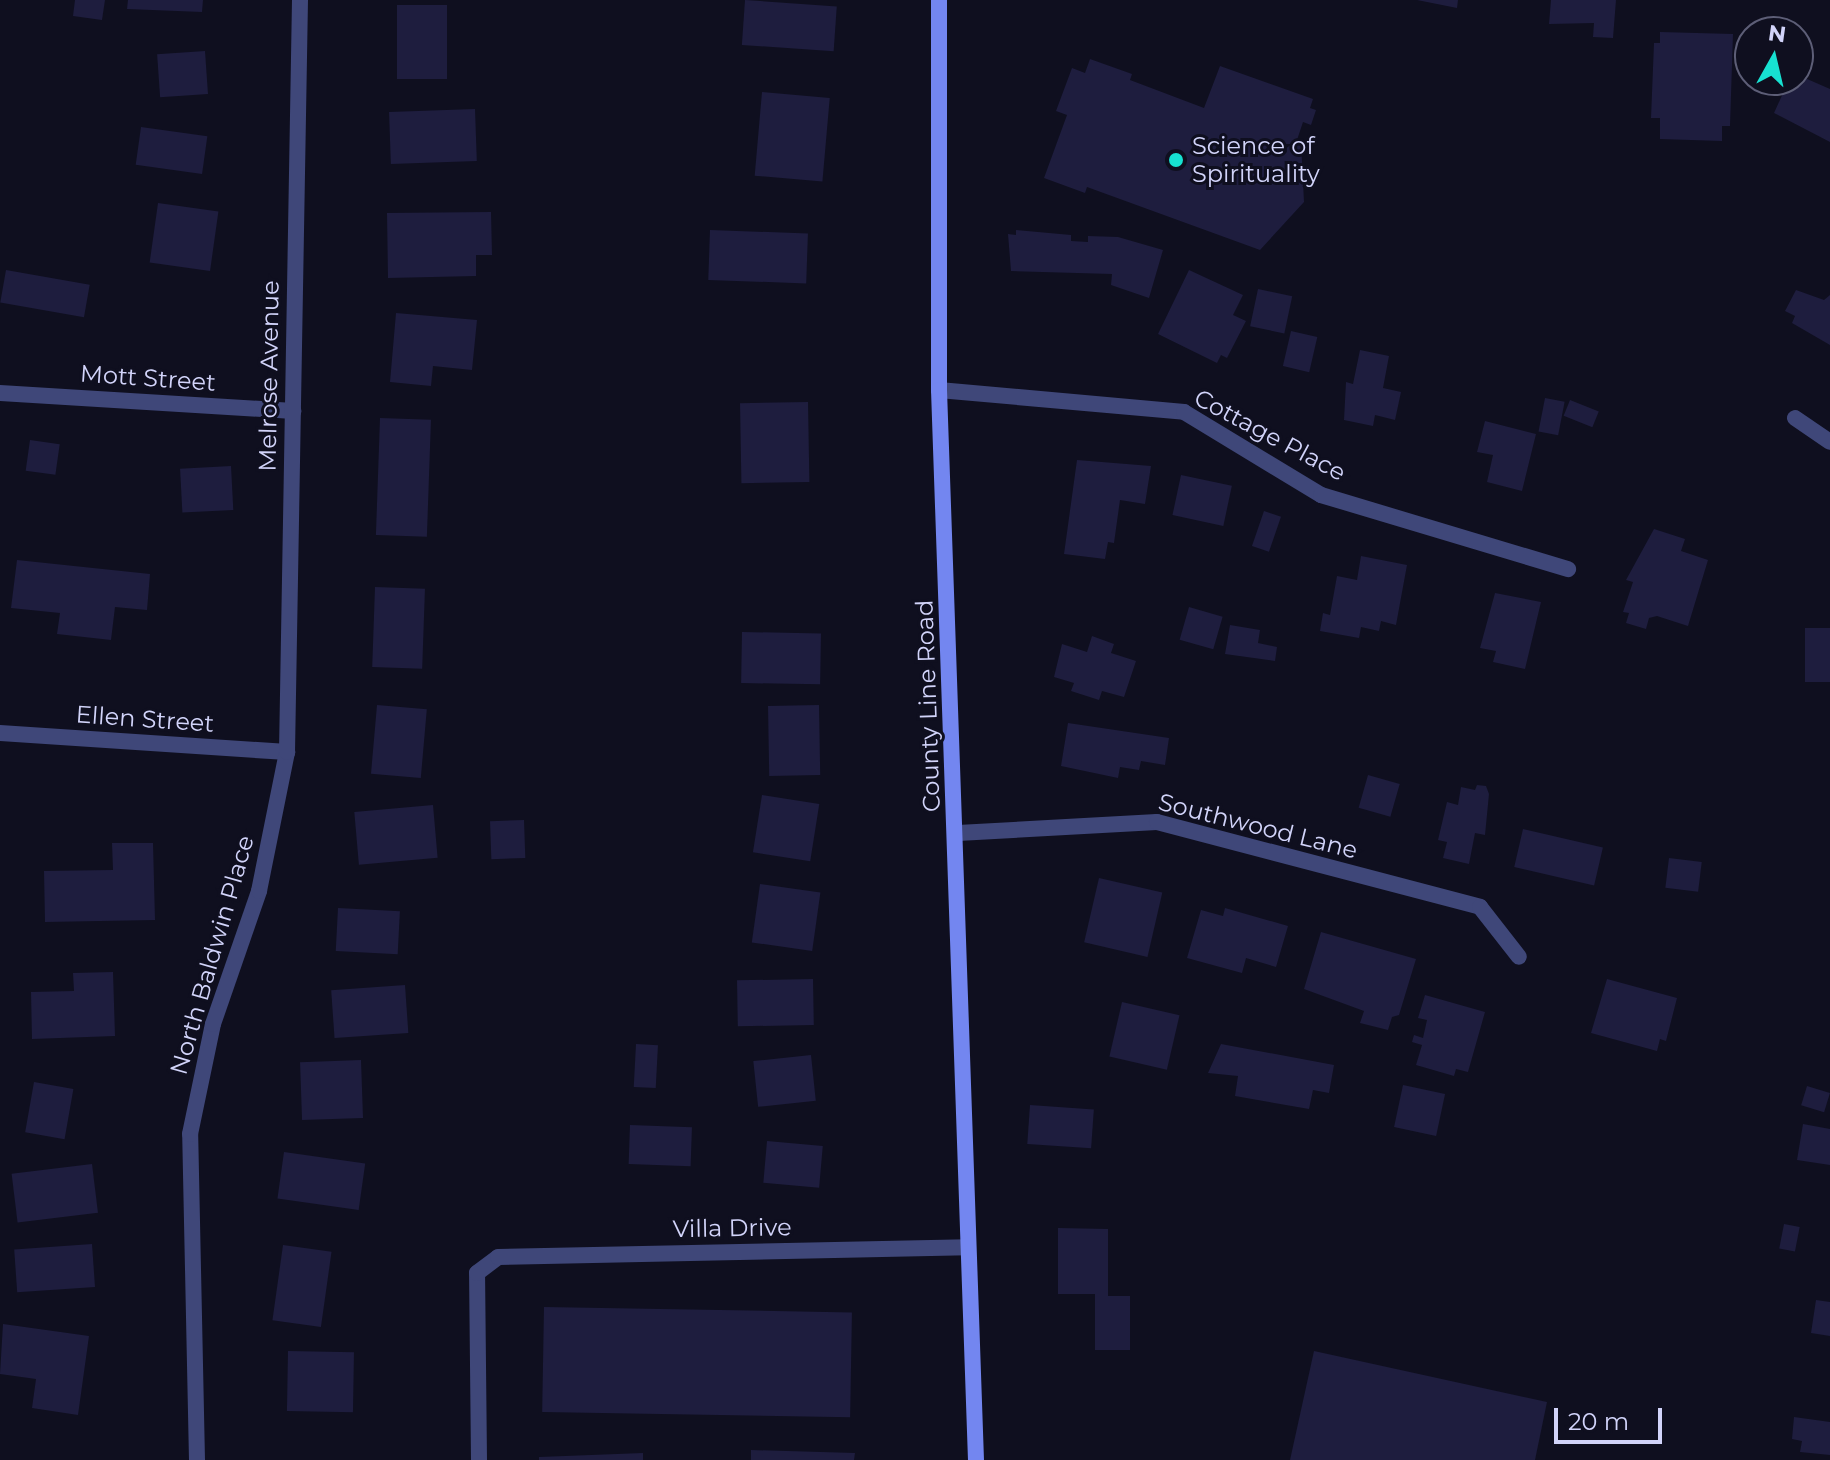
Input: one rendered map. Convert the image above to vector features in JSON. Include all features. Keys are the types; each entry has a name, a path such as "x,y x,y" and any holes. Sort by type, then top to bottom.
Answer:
{"main road":[{"name":"County Line Road","path":"939,0 939,390 958,833 971,1409 976,1460"},
{"name":"County Line Road","path":"965,1460 971,1409"}],"street":[{"name":"Melrose Avenue","path":"287,752 300,0"},
{"name":"Cottage Place","path":"939,390 1184,412 1321,495 1568,569"},
{"name":"Mott Street","path":"0,393 293,411"},
{"path":"1795,418 1830,442"},
{"name":"Ellen Street","path":"0,733 287,752"},
{"name":"North Baldwin Place","path":"197,1460 190,1134 213,1024 259,891 287,752"},
{"name":"Southwood Lane","path":"958,833 1157,822 1480,907 1519,957"},
{"name":"Villa Drive","path":"479,1460 477,1273 498,1257 967,1247"}],"building":[{"path":"75,0 105,0 102,20 73,16"},
{"path":"128,0 203,0 202,12 127,9"},
{"path":"745,0 837,6 834,51 742,45"},
{"path":"1417,0 1458,0 1457,8"},
{"path":"1551,0 1616,0 1613,38 1593,37 1594,23 1549,24"},
{"path":"397,5 447,5 447,79 397,79"},
{"path":"1660,32 1733,34 1730,126 1722,126 1722,141 1660,139 1660,118 1651,118 1654,43 1660,43"},
{"path":"205,51 208,94 160,97 157,54"},
{"name":"Science of Spirituality","path":"1090,59 1132,74 1130,80 1204,108 1220,66 1313,99 1310,108 1316,110 1311,125 1303,122 1297,140 1301,142 1304,202 1260,250 1087,187 1085,193 1044,178 1067,115 1056,111 1072,68 1085,73"},
{"path":"1814,82 1830,89 1830,142 1774,113 1782,96 1814,96"},
{"path":"762,92 830,98 822,182 755,176"},
{"path":"475,109 477,161 391,164 389,112"},
{"path":"141,127 207,136 202,174 136,165"},
{"path":"158,203 218,211 210,271 150,262"},
{"path":"491,212 492,255 476,255 476,276 388,278 387,213"},
{"path":"710,230 808,233 806,283 708,280"},
{"path":"1016,230 1071,235 1071,241 1088,242 1088,236 1118,237 1163,250 1149,298 1111,285 1112,274 1011,271 1008,234 1016,235"},
{"path":"6,270 90,285 84,317 0,302"},
{"path":"1189,270 1243,295 1233,315 1246,321 1227,358 1221,355 1217,363 1158,334"},
{"path":"1258,289 1292,296 1284,333 1250,326"},
{"path":"1796,290 1824,300 1830,295 1830,345 1792,323 1795,316 1785,311"},
{"path":"396,313 477,320 472,370 433,366 431,386 390,382"},
{"path":"1291,331 1317,337 1309,372 1283,366"},
{"path":"1360,350 1389,356 1383,388 1401,392 1395,420 1375,415 1373,426 1344,420 1346,382 1353,384"},
{"path":"1545,398 1565,402 1558,435 1539,431"},
{"path":"1570,400 1599,412 1592,427 1564,416"},
{"path":"808,402 809,482 741,483 740,403"},
{"path":"380,418 431,420 427,537 376,535"},
{"path":"1485,421 1536,434 1522,491 1487,482 1493,455 1477,452"},
{"path":"30,440 60,444 55,475 26,471"},
{"path":"1077,460 1151,466 1145,504 1120,500 1114,543 1108,542 1105,559 1064,554"},
{"path":"231,466 233,510 182,513 180,469"},
{"path":"1181,475 1232,486 1223,526 1172,515"},
{"path":"1264,511 1281,517 1269,552 1252,546"},
{"path":"1654,529 1685,539 1681,551 1708,560 1688,626 1657,616 1649,618 1646,629 1626,623 1629,613 1623,612 1633,582 1626,580"},
{"path":"1361,556 1407,565 1396,625 1381,621 1379,631 1361,627 1359,638 1320,631 1323,613 1330,615 1337,576 1357,580"},
{"path":"17,560 150,574 147,610 115,607 111,640 57,634 60,613 11,608"},
{"path":"375,587 425,589 422,669 372,667"},
{"path":"1495,593 1541,602 1525,669 1493,662 1496,651 1480,648"},
{"path":"1189,607 1223,617 1213,649 1180,640"},
{"path":"1230,625 1260,630 1258,643 1277,647 1275,661 1225,654"},
{"path":"1805,628 1830,628 1830,682 1805,682"},
{"path":"742,632 821,633 820,684 741,683"},
{"path":"1092,636 1114,644 1111,653 1136,661 1124,697 1102,691 1099,700 1071,691 1074,683 1054,677 1062,644 1087,652"},
{"path":"377,705 427,709 421,778 371,774"},
{"path":"819,705 820,775 769,776 768,706"},
{"path":"1068,723 1169,738 1165,765 1141,761 1139,770 1120,767 1118,778 1061,766"},
{"path":"1368,775 1400,784 1390,817 1359,808"},
{"path":"1477,785 1486,786 1489,794 1485,835 1475,833 1469,864 1443,858 1447,842 1438,840 1447,802 1458,805 1461,787 1475,790"},
{"path":"762,795 819,804 810,861 753,852"},
{"path":"433,805 438,858 359,865 354,812"},
{"path":"524,820 525,858 491,859 490,821"},
{"path":"1523,829 1603,847 1594,885 1514,867"},
{"path":"112,843 153,843 155,920 45,922 44,871 113,870"},
{"path":"1669,858 1702,862 1698,892 1665,888"},
{"path":"1099,878 1162,893 1147,957 1084,942"},
{"path":"760,884 820,892 812,951 752,942"},
{"path":"338,908 400,911 398,954 336,951"},
{"path":"1225,908 1288,926 1276,967 1246,958 1242,973 1187,958 1201,910 1223,916"},
{"path":"1321,932 1416,959 1399,1015 1392,1017 1388,1030 1360,1023 1364,1011 1304,989"},
{"path":"113,972 115,1036 32,1039 31,992 74,991 73,973"},
{"path":"813,979 814,1025 738,1026 737,980"},
{"path":"1607,979 1677,998 1666,1041 1660,1039 1657,1051 1591,1033"},
{"path":"405,985 408,1033 335,1038 331,990"},
{"path":"1425,995 1485,1012 1468,1072 1456,1069 1454,1076 1416,1065 1422,1045 1412,1042 1414,1035 1423,1038 1427,1020 1418,1018"},
{"path":"1122,1002 1179,1015 1167,1070 1109,1057"},
{"path":"636,1044 658,1045 656,1088 634,1087"},
{"path":"1221,1044 1334,1065 1329,1093 1313,1090 1309,1109 1235,1096 1238,1076 1208,1073"},
{"path":"811,1055 816,1101 758,1107 753,1061"},
{"path":"361,1060 363,1118 302,1120 300,1062"},
{"path":"34,1082 73,1089 65,1139 25,1132"},
{"path":"1403,1085 1445,1094 1436,1136 1394,1127"},
{"path":"1807,1086 1830,1093 1824,1112 1801,1105"},
{"path":"1030,1105 1094,1109 1091,1148 1027,1144"},
{"path":"1803,1124 1830,1129 1830,1165 1797,1160"},
{"path":"630,1125 692,1127 691,1166 629,1164"},
{"path":"767,1141 823,1146 819,1188 763,1183"},
{"path":"284,1152 365,1163 359,1210 277,1199"},
{"path":"92,1164 98,1213 18,1223 12,1174"},
{"path":"1784,1224 1800,1227 1795,1252 1779,1249"},
{"path":"1058,1228 1108,1229 1108,1296 1130,1296 1130,1350 1095,1350 1095,1294 1058,1294"},
{"path":"92,1244 95,1287 17,1292 14,1249"},
{"path":"283,1245 332,1252 321,1327 272,1320"},
{"path":"1816,1300 1830,1302 1830,1336 1811,1333"},
{"path":"544,1307 852,1312 850,1417 542,1412"},
{"path":"3,1324 89,1336 78,1415 32,1408 36,1379 0,1374"},
{"path":"288,1351 354,1352 353,1412 287,1411"},
{"path":"1314,1351 1547,1402 1535,1460 1290,1460"},
{"path":"1794,1417 1830,1422 1830,1455 1800,1452 1802,1441 1792,1439"},
{"path":"751,1450 855,1453 854,1460 751,1460"},
{"path":"643,1453 643,1460 539,1460 539,1457"}],"place":[{"name":"Science of Spirituality","path":"1176,160"}]}
